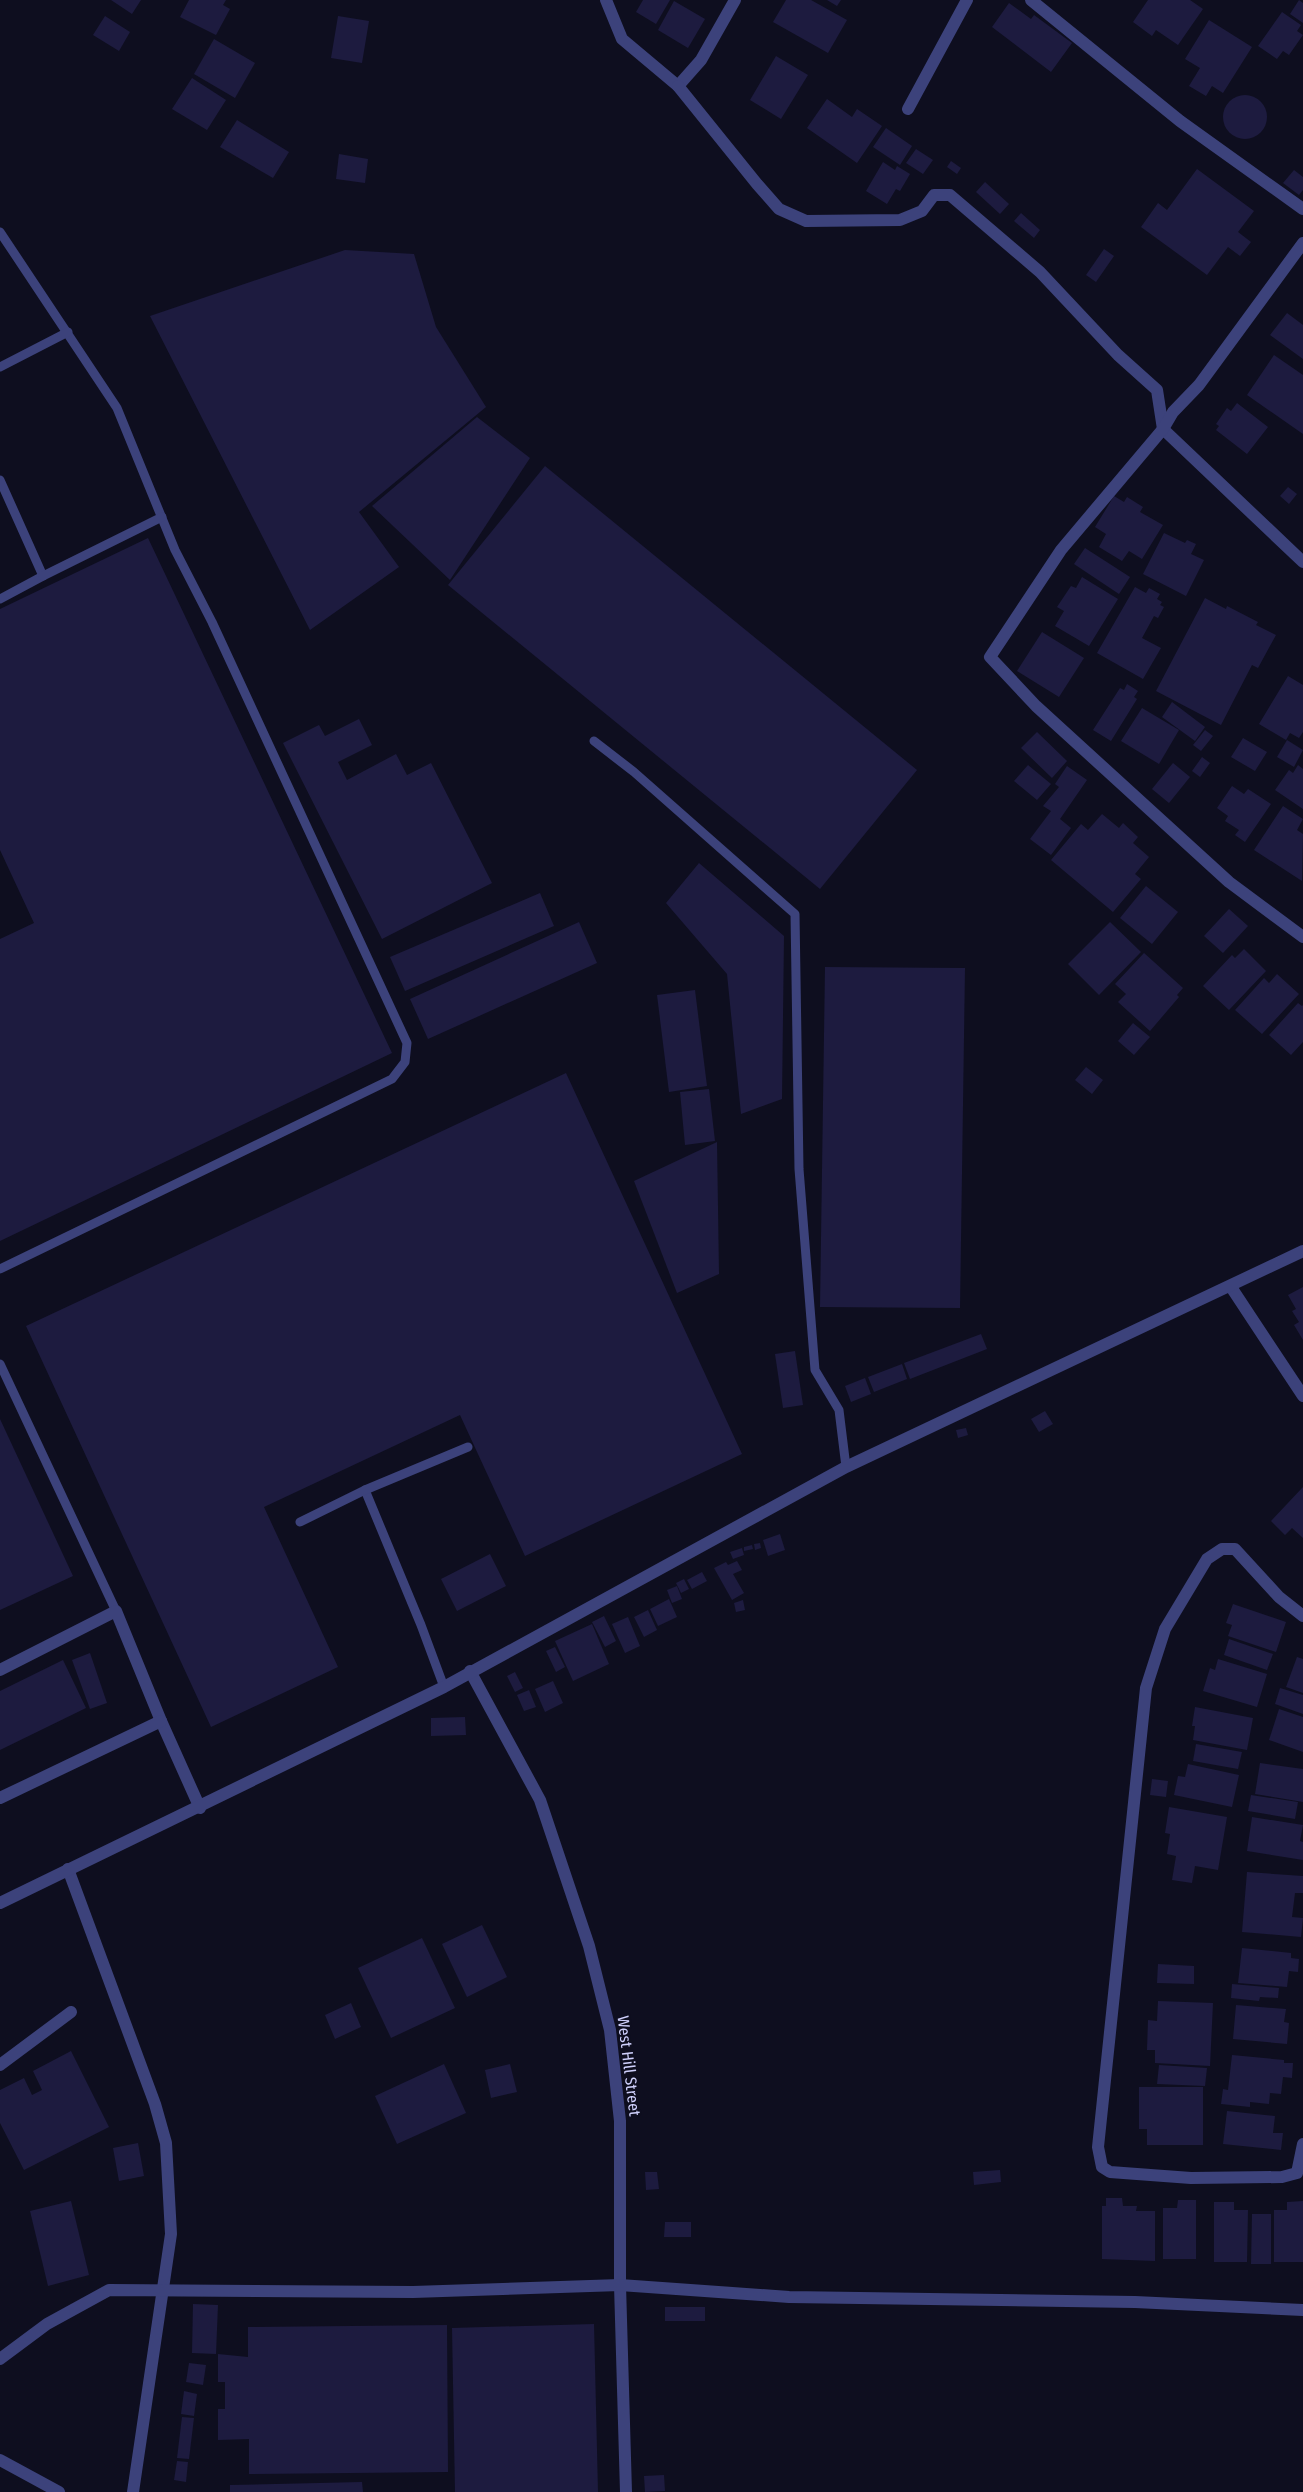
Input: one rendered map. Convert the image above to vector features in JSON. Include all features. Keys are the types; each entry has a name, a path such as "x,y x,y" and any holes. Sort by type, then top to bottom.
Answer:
{"street":[{"path":"606,0 622,39 678,86 779,209 806,221 900,220 922,211 934,195 950,195 1040,272 1118,355 1157,390 1163,429 1303,562"},
{"path":"678,86 701,60 735,0"},
{"path":"908,109 967,0"},
{"path":"1031,0 1180,121 1303,209"},
{"path":"1303,243 1199,385 1173,412 1163,429 1061,550 990,657 1036,706 1229,882 1303,937"},
{"path":"0,1903 200,1808 444,1687 846,1467 1303,1251"},
{"path":"1231,1287 1275,1357 1303,1396"},
{"path":"1303,1616 1279,1597 1235,1549 1222,1549 1207,1558 1165,1629 1146,1688 1098,2147 1102,2167 1110,2172 1191,2178 1282,2177 1297,2173 1303,2145"},
{"path":"0,1670 116,1611 160,1721 200,1808"},
{"name":"West Hill Street","path":"470,1671 540,1800 564,1865 610,2030 620,2121 620,2285 626,2492"},
{"path":"0,1798 160,1721"},
{"path":"68,1869 155,2103 165,2143 170,2179 171,2234 133,2492"},
{"path":"0,2065 71,2012"},
{"path":"0,2359 47,2324 109,2290 413,2292 620,2285 789,2297 1135,2302 1303,2310"},
{"path":"0,2460 59,2492"}],"lane":[{"path":"0,232 117,408 175,550 217,633 407,1043 405,1062 392,1079 0,1269"},
{"path":"0,367 68,332"},
{"path":"0,480 43,576"},
{"path":"0,599 162,517"},
{"path":"594,741 634,772 795,914 799,1170 815,1370 839,1410 846,1467"},
{"path":"0,1364 116,1611"},
{"path":"300,1522 365,1490 468,1447"},
{"path":"365,1490 422,1625 444,1687"}],"building":[{"path":"111,0 141,0 132,14"},
{"path":"189,0 226,0 223,5 230,9 216,35 180,17"},
{"path":"643,0 670,0 656,24 636,12"},
{"path":"786,0 811,0 847,20 828,53 773,22"},
{"path":"827,0 841,0 837,6"},
{"path":"1148,0 1190,0 1203,9 1178,45 1156,30 1152,36 1133,22"},
{"path":"1299,0 1303,3 1303,23 1290,14"},
{"path":"674,1 705,19 688,48 658,30"},
{"path":"1009,3 1031,19 1034,15 1072,43 1051,72 992,27"},
{"path":"1282,12 1301,25 1297,31 1303,35 1289,55 1283,51 1277,59 1258,46"},
{"path":"105,16 130,32 119,51 93,35"},
{"path":"338,16 369,21 362,63 331,58"},
{"path":"1209,20 1252,47 1223,93 1212,86 1206,96 1189,86 1200,68 1185,59"},
{"path":"214,39 255,63 235,98 194,74"},
{"path":"776,56 808,75 781,119 750,100"},
{"path":"192,78 226,100 207,130 172,109"},
{"path":"1245,95 1254,96 1261,101 1266,108 1266,126 1261,133 1254,138 1245,139 1236,138 1229,133 1224,126 1223,117 1224,108 1229,101 1236,96"},
{"path":"827,99 852,117 857,109 882,126 857,163 807,128"},
{"path":"237,120 289,152 273,178 220,147"},
{"path":"886,128 912,146 900,165 873,147"},
{"path":"916,149 933,160 923,174 906,163"},
{"path":"339,154 368,159 365,183 336,179"},
{"path":"951,161 961,168 957,174 947,167"},
{"path":"883,162 895,170 897,166 910,174 900,191 896,189 887,204 866,191"},
{"path":"1197,169 1254,211 1238,232 1251,242 1240,256 1228,247 1207,275 1141,227 1158,203 1167,210"},
{"path":"1294,170 1303,177 1303,190 1299,195 1283,183"},
{"path":"985,182 1009,204 1000,214 976,192"},
{"path":"1021,213 1040,230 1034,238 1014,221"},
{"path":"1104,249 1114,256 1096,282 1086,275"},
{"path":"345,250 414,254 436,327 486,407 359,512 399,567 310,630 150,316"},
{"path":"1287,313 1303,325 1303,359 1270,335"},
{"path":"1274,355 1303,375 1303,434 1247,395"},
{"path":"1237,403 1268,427 1247,454 1216,430 1219,426 1216,424 1227,408 1231,411"},
{"path":"477,417 530,458 450,580 372,506"},
{"path":"545,466 917,770 820,889 448,585"},
{"path":"1288,487 1297,494 1289,504 1280,496"},
{"path":"1114,496 1124,502 1127,497 1143,507 1140,512 1163,525 1142,559 1129,551 1122,561 1099,547 1106,534 1095,527"},
{"path":"1164,533 1185,543 1187,540 1196,544 1191,554 1204,560 1186,596 1143,574"},
{"path":"148,538 392,1053 0,1241 0,939 34,923 0,850 0,609"},
{"path":"1085,548 1130,577 1119,594 1074,564"},
{"path":"1082,577 1118,599 1089,646 1055,626 1064,611 1057,607 1071,586 1076,588"},
{"path":"1135,587 1146,593 1149,588 1160,594 1157,599 1164,607 1158,618 1154,616 1142,638 1161,648 1143,679 1097,653"},
{"path":"1205,598 1258,622 1256,625 1276,635 1258,668 1252,665 1221,725 1156,691"},
{"path":"1042,632 1084,658 1059,697 1017,671"},
{"path":"1288,676 1303,685 1303,732 1299,738 1290,733 1286,740 1259,724"},
{"path":"1127,684 1138,691 1134,697 1137,699 1111,741 1093,730 1120,688 1124,690"},
{"path":"1172,702 1205,727 1195,741 1162,717"},
{"path":"1142,708 1179,730 1159,764 1121,741"},
{"path":"359,719 372,745 338,762 347,780 396,754 407,775 431,763 492,883 382,939 283,743 319,725 325,736"},
{"path":"1205,730 1213,736 1201,751 1193,745"},
{"path":"1037,732 1067,761 1052,778 1021,748"},
{"path":"1243,738 1267,752 1255,771 1231,757"},
{"path":"1287,740 1303,750 1294,767 1277,757"},
{"path":"1202,757 1210,763 1200,777 1192,771"},
{"path":"1173,763 1190,777 1169,803 1152,789"},
{"path":"1028,765 1051,784 1037,800 1014,781"},
{"path":"1298,765 1303,769 1303,809 1275,790 1289,770 1293,773"},
{"path":"1067,766 1087,780 1060,819 1071,828 1051,855 1030,839 1051,811 1043,806 1059,787 1055,784"},
{"path":"1232,786 1244,794 1248,789 1271,804 1245,842 1235,835 1239,830 1225,821 1228,816 1217,808"},
{"path":"1283,806 1303,819 1297,830 1303,834 1302,881 1254,850"},
{"path":"1102,814 1119,828 1123,823 1138,837 1133,843 1149,857 1135,874 1141,879 1113,912 1051,860 1081,824 1088,830"},
{"path":"699,863 784,936 782,1099 741,1114 727,974 666,903"},
{"path":"1146,886 1178,912 1152,944 1120,918"},
{"path":"540,893 554,926 405,991 390,957"},
{"path":"1229,909 1248,926 1223,953 1204,936"},
{"path":"579,922 597,963 428,1039 410,999"},
{"path":"1110,922 1141,952 1099,995 1068,964"},
{"path":"1244,949 1266,971 1229,1010 1203,986 1232,955 1235,958"},
{"path":"1144,953 1183,988 1177,995 1179,997 1150,1031 1118,1002 1126,994 1115,984"},
{"path":"825,967 965,968 960,1308 820,1307"},
{"path":"1277,974 1299,994 1262,1034 1235,1010 1264,978 1269,983"},
{"path":"695,990 707,1086 669,1092 657,995"},
{"path":"1298,1003 1303,1005 1303,1042 1291,1055 1269,1035"},
{"path":"1133,1023 1150,1037 1134,1055 1118,1041"},
{"path":"1086,1067 1103,1080 1092,1094 1075,1080"},
{"path":"566,1073 742,1454 525,1556 460,1415 264,1507 338,1667 211,1727 26,1326"},
{"path":"709,1089 715,1141 685,1145 680,1092"},
{"path":"717,1142 719,1274 677,1293 634,1181"},
{"path":"1303,1287 1303,1340 1294,1325 1299,1322 1292,1311 1296,1309 1288,1295"},
{"path":"981,1334 987,1349 910,1379 904,1363"},
{"path":"795,1351 803,1405 783,1408 775,1354"},
{"path":"902,1364 907,1379 874,1392 868,1377"},
{"path":"865,1378 871,1394 851,1402 845,1386"},
{"path":"1045,1411 1053,1424 1039,1432 1031,1419"},
{"path":"0,1419 73,1576 0,1610"},
{"path":"966,1428 968,1435 958,1438 956,1430"},
{"path":"1303,1487 1303,1538 1292,1528 1285,1535 1271,1521"},
{"path":"780,1534 785,1550 768,1556 763,1540"},
{"path":"760,1543 761,1548 755,1550 754,1544"},
{"path":"752,1545 753,1549 744,1551 744,1547"},
{"path":"742,1548 744,1555 733,1559 730,1552"},
{"path":"490,1554 506,1586 457,1611 441,1579"},
{"path":"737,1561 742,1570 733,1574 744,1593 732,1600 714,1568 726,1562 728,1565"},
{"path":"702,1572 707,1581 692,1589 687,1580"},
{"path":"684,1579 689,1589 681,1593 676,1583"},
{"path":"677,1586 682,1599 672,1603 667,1590"},
{"path":"669,1599 677,1617 658,1626 650,1609"},
{"path":"743,1600 745,1610 736,1612 734,1603"},
{"path":"1233,1604 1286,1622 1276,1652 1228,1636 1232,1625 1226,1623"},
{"path":"648,1610 657,1630 644,1637 634,1617"},
{"path":"604,1616 616,1641 605,1647 592,1622"},
{"path":"628,1617 640,1646 625,1653 612,1624"},
{"path":"592,1624 609,1664 573,1681 555,1641"},
{"path":"1229,1639 1273,1654 1267,1670 1224,1655"},
{"path":"555,1647 565,1667 556,1672 546,1651"},
{"path":"90,1653 107,1703 90,1709 72,1660"},
{"path":"1297,1657 1303,1659 1303,1693 1286,1687"},
{"path":"1218,1659 1267,1674 1257,1707 1203,1691 1210,1668 1215,1670"},
{"path":"63,1660 86,1708 0,1750 0,1691"},
{"path":"515,1672 523,1688 515,1692 507,1676"},
{"path":"553,1681 563,1703 545,1712 535,1689"},
{"path":"1280,1688 1303,1695 1303,1714 1275,1704"},
{"path":"529,1690 536,1707 524,1711 517,1695"},
{"path":"1195,1707 1253,1718 1247,1750 1193,1740 1195,1726 1192,1726"},
{"path":"1279,1709 1303,1717 1303,1752 1269,1740"},
{"path":"465,1717 466,1735 431,1736 431,1718"},
{"path":"1196,1744 1242,1752 1238,1769 1193,1761"},
{"path":"1260,1763 1303,1769 1303,1802 1255,1794"},
{"path":"1188,1764 1239,1775 1232,1807 1174,1795 1178,1776 1185,1777"},
{"path":"1152,1779 1168,1781 1166,1797 1150,1795"},
{"path":"1251,1795 1298,1802 1295,1819 1248,1811"},
{"path":"1169,1807 1227,1817 1218,1870 1195,1866 1192,1883 1172,1880 1176,1856 1167,1854 1170,1834 1165,1833"},
{"path":"1252,1817 1303,1825 1300,1841 1303,1842 1303,1860 1247,1851"},
{"path":"1247,1872 1303,1876 1303,1893 1295,1893 1292,1917 1303,1918 1301,1937 1242,1932"},
{"path":"482,1925 507,1977 467,1997 442,1944"},
{"path":"422,1938 455,2008 391,2038 358,1968"},
{"path":"1242,1948 1291,1953 1291,1958 1299,1959 1298,1972 1289,1971 1287,1987 1238,1983"},
{"path":"1158,1964 1194,1966 1194,1984 1157,1983"},
{"path":"1232,1984 1279,1988 1278,1998 1260,1997 1259,2001 1231,1998"},
{"path":"1158,2001 1213,2003 1210,2066 1155,2063 1155,2050 1147,2050 1148,2020 1157,2021"},
{"path":"351,2003 361,2027 335,2039 325,2015"},
{"path":"1236,2005 1286,2009 1284,2022 1289,2023 1287,2044 1233,2039"},
{"path":"71,2051 109,2127 24,2170 0,2123 0,2090 24,2078 32,2095 42,2090 33,2071"},
{"path":"1232,2055 1284,2060 1284,2063 1293,2063 1292,2078 1283,2077 1281,2094 1270,2093 1269,2104 1250,2102 1250,2107 1221,2104 1223,2089 1228,2090"},
{"path":"444,2064 466,2113 397,2144 375,2096"},
{"path":"510,2064 517,2092 491,2098 485,2070"},
{"path":"1159,2065 1207,2068 1205,2086 1157,2084"},
{"path":"1139,2087 1203,2087 1203,2145 1147,2145 1147,2129 1139,2129"},
{"path":"1227,2111 1275,2116 1273,2133 1283,2133 1281,2150 1223,2144"},
{"path":"138,2143 144,2176 119,2181 113,2148"},
{"path":"1000,2170 1001,2182 974,2185 973,2172"},
{"path":"645,2172 657,2172 659,2189 646,2190"},
{"path":"1106,2198 1122,2198 1123,2206 1137,2206 1136,2211 1155,2211 1155,2261 1102,2259 1102,2206 1106,2206"},
{"path":"1178,2200 1196,2200 1196,2259 1163,2259 1163,2208 1177,2208"},
{"path":"71,2201 89,2275 48,2286 30,2211"},
{"path":"1303,2201 1303,2262 1274,2262 1274,2210 1287,2210 1287,2202"},
{"path":"1214,2202 1234,2202 1234,2210 1248,2210 1247,2262 1214,2262"},
{"path":"1252,2214 1271,2214 1271,2264 1251,2264"},
{"path":"665,2222 691,2222 691,2237 664,2237"},
{"path":"193,2304 218,2305 216,2354 192,2353"},
{"path":"665,2307 705,2307 705,2321 665,2321"},
{"path":"594,2324 598,2492 455,2492 452,2328"},
{"path":"447,2325 448,2472 249,2474 249,2439 218,2440 218,2409 225,2409 225,2382 218,2382 218,2354 248,2357 248,2327"},
{"path":"189,2363 206,2365 203,2385 186,2382"},
{"path":"184,2391 197,2394 194,2416 181,2414"},
{"path":"182,2417 194,2418 189,2459 177,2458"},
{"path":"177,2461 188,2462 186,2482 174,2480"},
{"path":"664,2475 665,2491 645,2492 644,2476"},
{"path":"362,2482 363,2492 230,2492 230,2485"}]}
